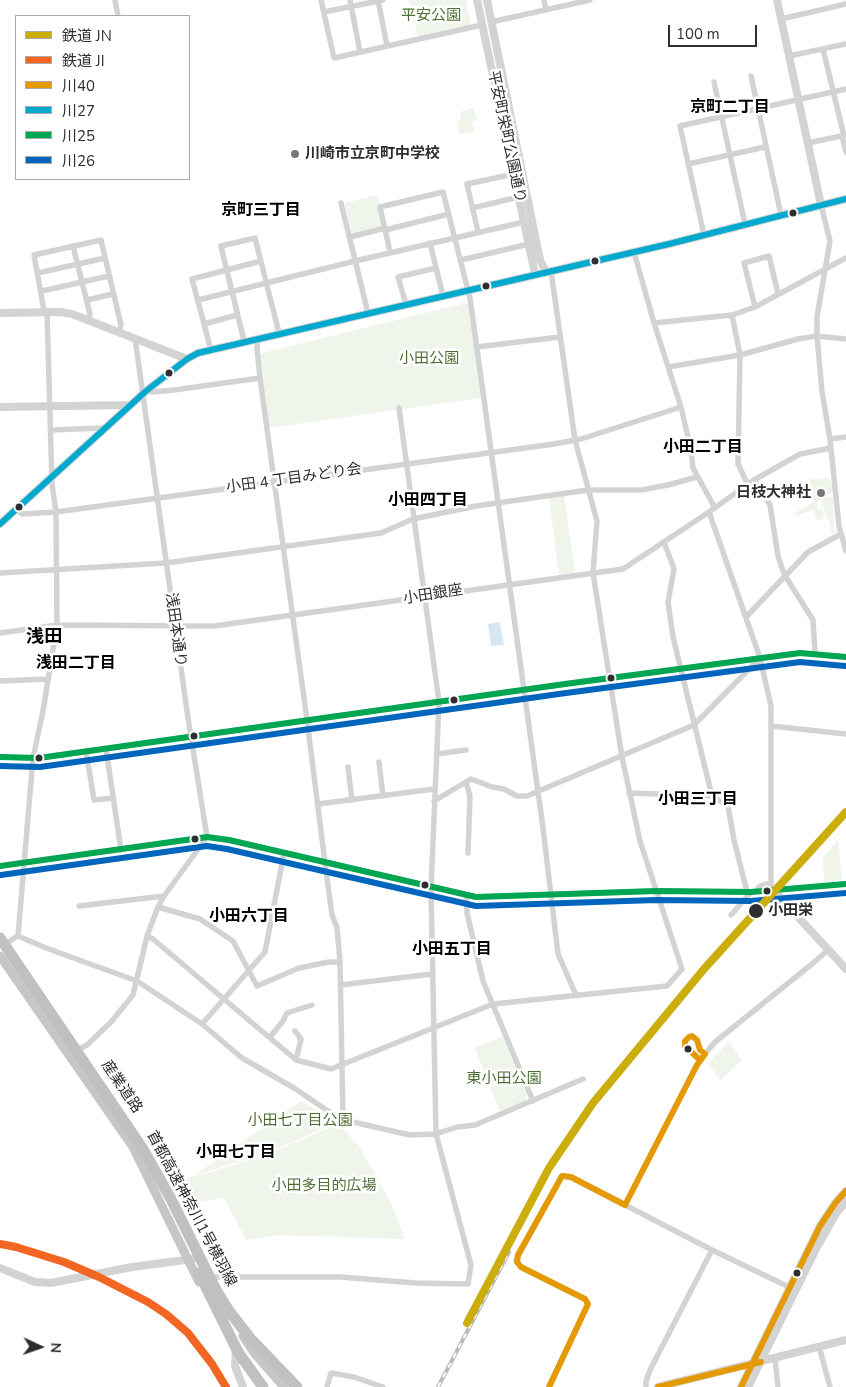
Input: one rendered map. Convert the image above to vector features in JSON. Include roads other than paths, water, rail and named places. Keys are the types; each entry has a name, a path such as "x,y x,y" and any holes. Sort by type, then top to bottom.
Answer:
{"highway":[{"name":"首都高速神奈川1号横羽線","path":"1,943 137,1151 231,1339 245,1363 263,1387"},
{"name":"首都高速神奈川1号横羽線","path":"1,943 143,1149 171,1199 216,1290 229,1311 250,1338 297,1387"}],"main road":[{"name":"産業道路","path":"1,943 79,1049 139,1138 242,1334 255,1354 284,1387"},
{"name":"産業道路","path":"0,956 133,1147 218,1322 225,1334 270,1387"}],"street":[{"path":"114,0 118,15"},
{"path":"321,0 334,58 482,24"},
{"path":"324,12 351,3 380,0 387,46"},
{"name":"平安町栄町公園通り","path":"477,0 535,274"},
{"name":"平安町栄町公園通り","path":"487,0 539,252 548,271"},
{"path":"544,0 546,10"},
{"path":"491,22 590,0"},
{"path":"776,0 830,241 817,317 816,336 838,516 846,551"},
{"path":"351,3 360,52"},
{"path":"781,19 846,4"},
{"path":"789,56 846,44"},
{"path":"823,49 844,136 846,152"},
{"path":"751,76 781,215"},
{"path":"714,82 745,224"},
{"path":"704,234 680,126 846,89"},
{"path":"808,143 844,136"},
{"path":"688,164 766,147"},
{"path":"478,232 467,184 514,174"},
{"path":"390,252 380,207 443,192 468,290 538,793 558,954 576,996"},
{"path":"472,208 519,196"},
{"path":"1,521 144,393 187,359 198,353 634,252 846,198"},
{"path":"341,203 368,313"},
{"path":"350,237 448,214"},
{"path":"198,300 390,252 524,222"},
{"path":"244,342 220,246 254,238 279,333"},
{"path":"18,936 33,758 57,625 56,512 52,484 46,311 34,255 101,240 121,326 120,332"},
{"path":"430,243 443,296"},
{"path":"460,260 529,244"},
{"path":"73,246 90,314 88,319"},
{"path":"634,252 681,407 691,450 693,468 715,508"},
{"path":"755,307 744,263 769,256 778,294"},
{"path":"38,273 105,258"},
{"path":"654,323 732,315 755,307 846,258"},
{"path":"211,350 192,279 261,260"},
{"path":"406,304 398,277 436,268"},
{"path":"147,936 153,939 296,1060 332,1069 493,1004 667,986 682,969 639,839 622,757 608,678 593,573 597,521 575,440 548,271"},
{"path":"42,291 109,276"},
{"path":"87,300 113,294"},
{"path":"0,313 46,311 66,313 88,319 187,359"},
{"path":"204,324 237,315"},
{"path":"732,315 740,355 738,464 748,485"},
{"path":"668,367 740,355 793,340 816,336 846,339"},
{"path":"476,347 560,337"},
{"name":"浅田本通り","path":"135,338 175,627 207,837"},
{"path":"258,338 257,349 260,378 325,863 332,915 337,927 340,962 344,1120"},
{"path":"144,393 260,378"},
{"path":"0,407 131,405"},
{"name":"小田 4 丁目みどり会","path":"15,509 22,514 56,512 575,440 681,407"},
{"path":"212,1277 340,1277 416,1283 468,1284 471,1265 436,1134 431,888 434,789 440,702 399,408"},
{"path":"51,430 104,428"},
{"path":"830,439 846,437"},
{"name":"小田銀座","path":"0,633 57,625 214,626 623,569 754,480 800,454 831,448"},
{"path":"0,573 166,563 283,547 381,533 413,518 498,502 588,490 641,490 698,477"},
{"path":"754,480 770,505 778,556 785,577 813,620 815,653"},
{"path":"709,512 760,658 771,706 772,887 846,969"},
{"path":"746,617 808,552 841,534"},
{"path":"664,542 674,569 668,606 673,637 712,796"},
{"path":"0,756 33,758 106,749 608,678 800,653 846,657"},
{"path":"434,801 471,779 492,787 504,788 517,796 527,796 622,757 694,725 760,658"},
{"path":"0,681 48,679"},
{"path":"772,726 846,734"},
{"path":"106,749 121,850"},
{"path":"437,754 466,750"},
{"path":"86,751 94,800 113,798"},
{"path":"379,762 383,796"},
{"path":"348,767 352,800"},
{"path":"466,782 470,796 468,853"},
{"path":"318,804 434,789"},
{"path":"629,793 712,796 728,806 734,840 751,892"},
{"path":"0,866 207,837 229,840 466,895 495,897 656,891 751,892 772,887 846,884"},
{"path":"68,1054 87,1044 111,1022 133,995 147,936 158,907 207,837"},
{"path":"202,1024 266,952 284,853"},
{"path":"731,915 751,892"},
{"path":"466,895 467,913 483,981 533,1101"},
{"path":"79,906 164,896"},
{"path":"158,907 177,914 200,919 233,941 257,986 299,968 329,962 340,962"},
{"path":"1,943 18,936 137,981 202,1024 242,1058 344,1120 410,1135 436,1134 457,1127 475,1125 583,1080"},
{"path":"625,1205 705,1054 715,1042 828,950"},
{"path":"340,985 432,974"},
{"path":"270,1037 287,1013 312,1005"},
{"path":"295,1031 301,1039 296,1060"},
{"path":"549,1387 588,1304 586,1299 521,1267 516,1262 518,1255 562,1176 571,1177 712,1250 789,1287"},
{"path":"741,1387 820,1226 846,1191"},
{"path":"748,1387 816,1249 846,1202"},
{"path":"646,1387 650,1370 712,1250"},
{"path":"0,1268 35,1282 51,1283 123,1269 204,1259"},
{"path":"242,1334 236,1346 235,1366 243,1387"},
{"path":"658,1387 846,1340"},
{"path":"819,1346 830,1387"},
{"path":"775,1358 778,1387"},
{"path":"328,1387 331,1373 354,1377 383,1387"}],"water":[{"path":"500,622 504,645 491,646 488,624"}],"railway":[{"path":"438,1387 509,1252"}],"rail line":[{"name":"JN","path":"467,1323 549,1168 593,1103 704,969 846,812"},
{"name":"JI","path":"0,1244 64,1262 99,1277 148,1302 166,1314 188,1333 212,1364 226,1387"}],"place":[{"name":"川崎市立京町中学校","path":"295,154"},
{"name":"日枝大神社","path":"821,493"},
{"name":"小田栄","path":"756,911"}],"district":[{"name":"京町二丁目","path":"730,108"},
{"name":"京町三丁目","path":"261,211"},
{"name":"小田二丁目","path":"703,448"},
{"name":"小田四丁目","path":"428,501"},
{"name":"浅田","path":"44,638"},
{"name":"浅田二丁目","path":"76,664"},
{"name":"小田三丁目","path":"698,800"},
{"name":"小田六丁目","path":"249,917"},
{"name":"小田五丁目","path":"452,950"},
{"name":"小田七丁目","path":"236,1153"}],"park label":[{"name":"平安公園","path":"431,16"},
{"name":"小田公園","path":"429,359"},
{"name":"東小田公園","path":"504,1079"},
{"name":"小田七丁目公園","path":"300,1121"},
{"name":"小田多目的広場","path":"324,1186"}]}
